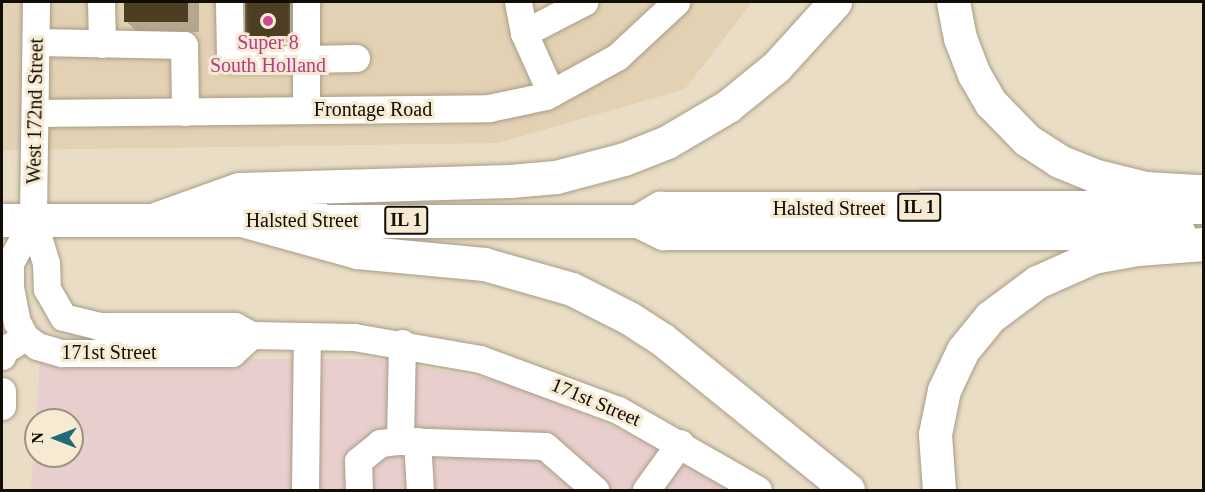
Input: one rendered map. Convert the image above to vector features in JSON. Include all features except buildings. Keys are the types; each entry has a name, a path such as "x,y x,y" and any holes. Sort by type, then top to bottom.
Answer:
{"main road":[{"path":"153,220 239,189 522,180 580,172 624,159 691,129 736,100 792,51 835,2"},
{"path":"953,2 960,38 974,74 997,110 1027,140 1059,161 1093,175 1203,195"},
{"name":"Halsted Street","path":"638,221 660,208 1203,207"},
{"name":"Halsted Street","path":"17,220 638,221 663,233 1203,233"},
{"path":"242,220 357,252 484,264 572,289 629,318 663,340 848,490"},
{"path":"939,490 935,434 944,390 963,350 990,317 1037,282 1093,257 1115,252 1203,244"}],"street":[{"name":"West 172nd Street","path":"17,220 36,113 36,2"},
{"path":"101,2 102,44"},
{"path":"230,2 230,59 356,58"},
{"path":"306,2 306,110"},
{"path":"518,2 524,33 551,93"},
{"path":"524,33 584,2"},
{"name":"Frontage Road","path":"36,113 489,108 551,93 617,57 676,2"},
{"path":"37,42 184,45 185,112"},
{"path":"2,356 4,350 25,337 12,305 10,263 17,220"},
{"name":"171st Street","path":"17,220 46,263 47,289 63,317 98,326 235,326 250,335 402,342 480,359 552,383 618,410 758,490"},
{"name":"171st Street","path":"25,337 37,346 62,353 232,353 250,335"},
{"path":"305,490 307,336"},
{"path":"402,342 409,441 420,490"},
{"path":"2,390 2,406"},
{"path":"359,490 358,461 380,443 409,441 545,446 595,490"},
{"path":"646,490 684,446"}],"shaded area":[{"path":"2,2 752,2 685,89 498,143 2,150"},
{"path":"40,359 373,359 510,383 696,463 729,490 31,490 33,468 84,468 84,408 37,408"}],"place":[{"name":"Super 8 South Holland","path":"268,21"}]}
